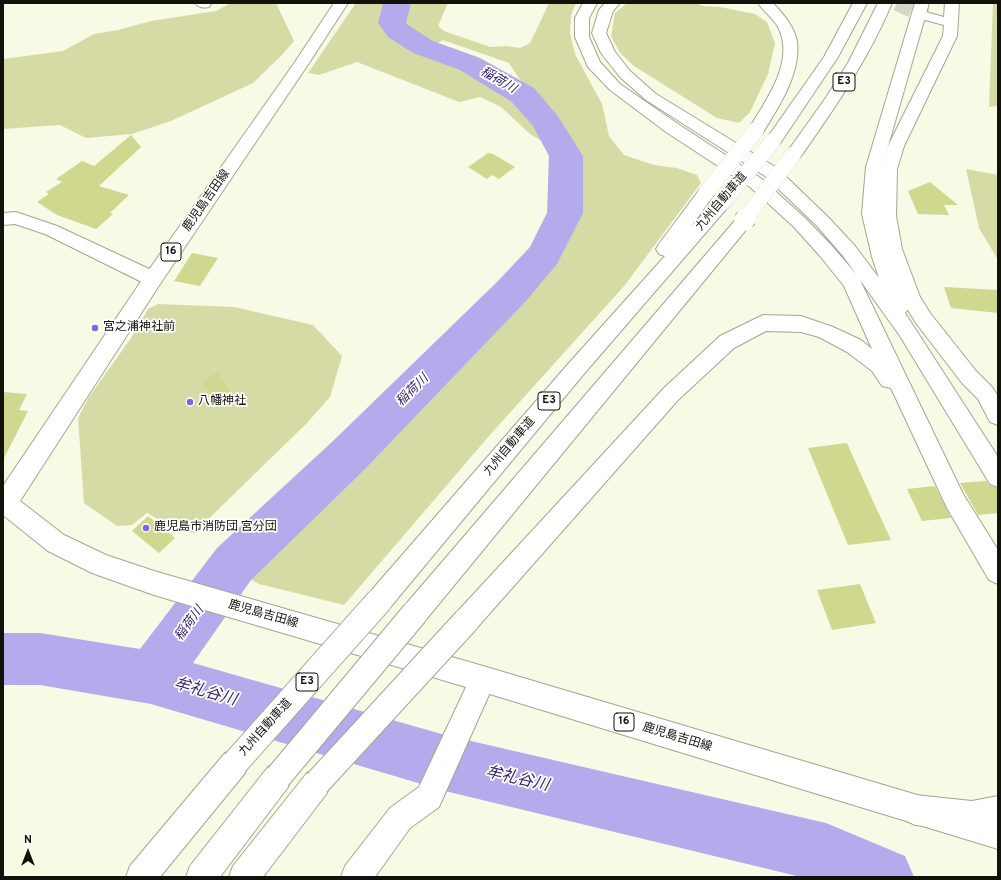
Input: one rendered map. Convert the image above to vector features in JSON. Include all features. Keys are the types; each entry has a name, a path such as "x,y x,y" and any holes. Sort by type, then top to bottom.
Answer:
{"main road":[{"name":"鹿児島吉田線","path":"341,3 302,63 153,279 4,503 56,543 101,565 154,583 483,679 998,834"},
{"path":"590,3 582,18 582,36 593,64 614,87 672,128 756,183 800,223 826,251 852,283 955,501 998,572"},
{"path":"613,3 606,10 599,33 608,53 625,74 651,96 771,172 823,222 849,251 907,332 998,477"},
{"path":"714,198 756,130 785,76 790,44 787,30 775,12 764,3"},
{"name":"九州自動車道","path":"140,877 235,762 379,601 576,369 714,198 773,141 829,60 860,3"},
{"name":"E3","path":"201,877 278,777 744,221 828,108 853,68 876,25 884,3"},
{"path":"952,3 950,36 896,146 889,169 887,216 894,249 911,299 923,318 969,377 984,392 998,416"},
{"path":"907,332 881,257 871,214 874,167 924,9 951,23"},
{"path":"3,218 16,218 50,230 153,279"},
{"path":"244,877 317,783 671,394 727,342 763,323 801,324 826,332 854,346 879,365 923,431"},
{"path":"356,877 400,818 429,797 483,679"},
{"path":"915,810 972,816 998,811"}],"green space":[{"path":"231,3 276,3 294,41 253,83 171,121 132,134 86,138 60,125 3,129 3,59 63,51 94,34 118,30 151,21 216,11"},
{"path":"356,3 448,3 438,26 444,31 490,47 507,46 520,48 530,43 549,3 576,3 571,15 570,33 575,54 602,104 609,136 624,155 654,165 677,168 697,175 701,183 625,285 489,436 344,605 259,584 244,576 252,562 310,510 397,424 548,267 569,227 577,190 576,168 567,139 518,77 509,63 443,40 425,51 479,66 501,78 511,86 536,116 550,137 545,143 530,134 501,107 480,97 459,102 357,62 319,75 308,73"},
{"path":"627,3 696,3 703,6 720,7 755,14 767,22 775,43 768,74 750,112 739,123 717,118 634,66 620,53 611,36 615,13"},
{"path":"993,3 998,3 998,106 989,107"},
{"path":"966,169 998,175 998,260 979,228"},
{"path":"158,304 234,307 313,325 342,356 330,397 306,424 194,533 174,529 147,513 132,525 117,526 84,503 78,418 89,397 131,338 148,309"}],"building":[{"path":"131,135 141,147 99,186 129,195 110,213 113,214 96,229 57,215 37,202 49,194 46,192 62,182 56,179 82,161 94,166"},
{"path":"488,153 493,154 515,167 499,179 492,175 487,179 468,167"},
{"path":"930,182 958,205 944,205 949,215 918,214 908,191"},
{"path":"192,253 218,258 200,286 174,281"},
{"path":"944,287 998,290 998,313 951,308"},
{"path":"218,372 230,391 213,400 202,381"},
{"path":"3,392 27,394 19,410 28,411 3,460"},
{"path":"847,443 891,540 848,545 808,448"},
{"path":"986,481 989,485 998,488 998,513 978,515 960,483"},
{"path":"935,486 951,518 922,521 907,489"},
{"path":"148,516 175,538 159,553 132,531"},
{"path":"860,584 876,623 832,630 817,590"}],"waterway":[{"name":"稲荷川","path":"151,677 234,564 349,455 512,291 544,255 565,213 566,156 546,122 523,95 470,64 423,47 398,31 392,23 397,3"},
{"name":"稲荷川","path":"3,659 40,659 151,677"},
{"name":"牟礼谷川","path":"151,677 445,763 826,853 884,877"}],"tunnel":[{"path":"897,3 926,16"}],"place":[{"name":"宮之浦神社前","path":"95,328"},
{"name":"八幡神社","path":"190,402"},
{"name":"鹿児島市消防団 宮分団","path":"146,528"}]}
